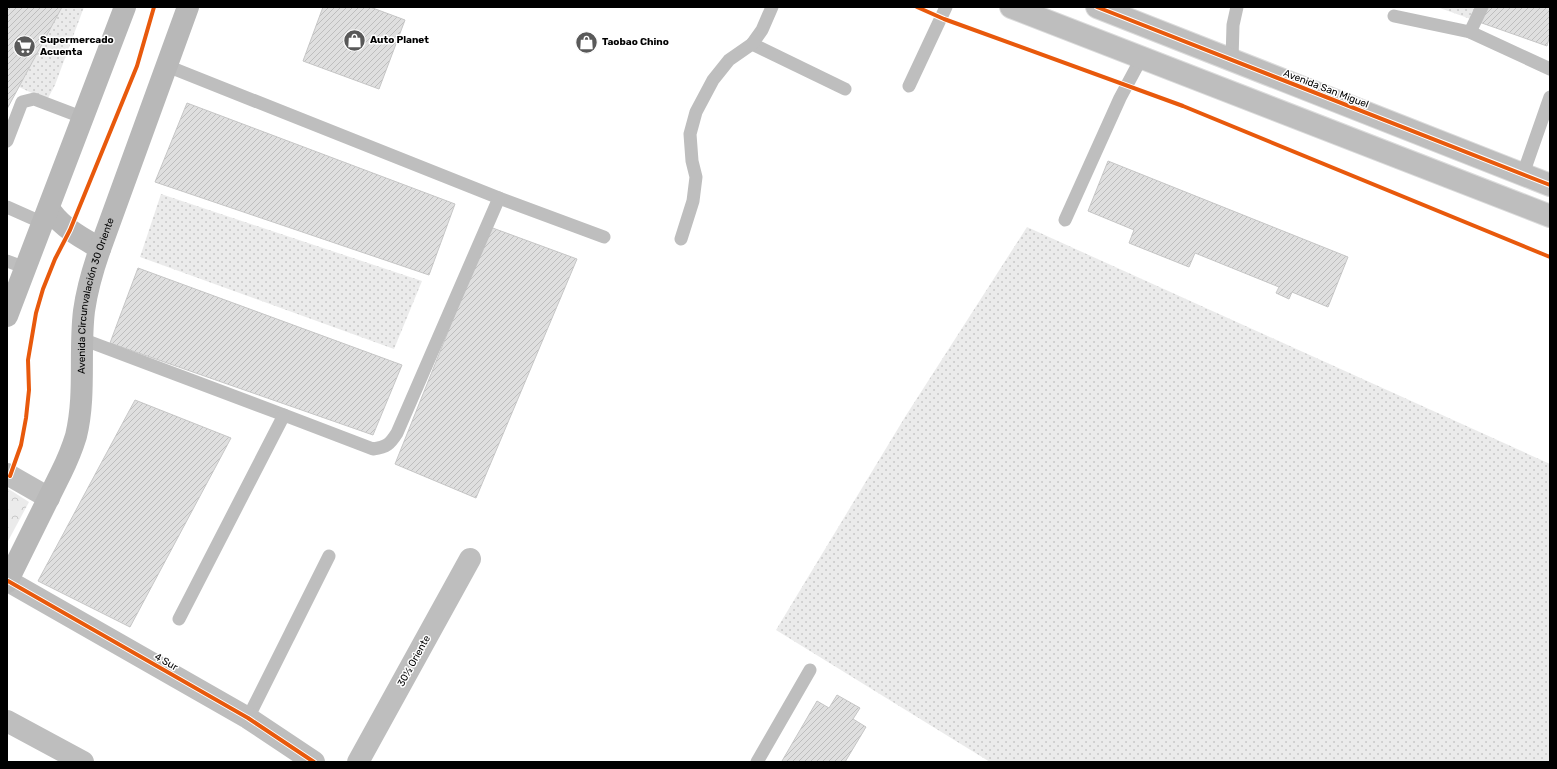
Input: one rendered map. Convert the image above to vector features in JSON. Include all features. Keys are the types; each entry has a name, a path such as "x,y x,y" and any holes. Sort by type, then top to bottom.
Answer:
{"main road":[{"path":"7,316 16,264 46,216 125,7"},
{"name":"Avenida Circunvalación 30 Oriente","path":"7,581 70,454 76,435 80,406 84,310 89,283 188,7"},
{"path":"1011,7 1550,216"},
{"name":"Avenida San Miguel","path":"1097,7 1550,185"},
{"path":"46,216 53,215 70,230 100,249"},
{"path":"7,474 49,498"},
{"name":"30½ Oriente","path":"358,762 470,559"},
{"name":"4 Sur","path":"7,581 248,718 314,762"},
{"path":"7,721 83,762"}],"lane":[{"path":"681,239 694,201 696,177 692,161 690,134 696,112 713,80 729,60 752,44 762,30 772,7"},
{"path":"909,86 946,7"},
{"path":"1232,60 1233,25 1237,7"},
{"path":"1470,32 1482,7"},
{"path":"1394,16 1470,32 1550,69"},
{"path":"752,44 845,89"},
{"path":"1065,220 1120,98 1142,57"},
{"path":"167,66 499,198 604,237"},
{"path":"1523,174 1550,97"},
{"path":"7,142 22,102 34,99 84,118"},
{"path":"82,339 362,445 374,449 383,447 391,442 397,433 499,198"},
{"path":"7,207 46,216"},
{"path":"179,619 284,415"},
{"path":"248,718 329,556"},
{"path":"757,762 810,670"}],"green space":[{"path":"62,7 84,7 55,85 47,100 19,87"},
{"path":"1437,7 1485,7 1479,22"},
{"path":"161,194 422,281 394,349 140,257"},
{"path":"1027,227 1550,464 1550,762 990,762 776,630 905,417"},
{"path":"7,488 29,502 7,543"}],"building":[{"name":"Supermercado Acuenta","path":"7,7 62,7 7,109"},
{"name":"Auto Planet","path":"323,7 370,7 405,20 379,89 303,61"},
{"path":"1485,7 1550,7 1550,35 1547,46 1479,22"},
{"path":"187,103 455,204 429,275 155,182"},
{"path":"1108,161 1348,257 1328,307 1292,292 1289,299 1276,293 1279,287 1195,253 1189,267 1129,243 1134,230 1088,211"},
{"path":"490,227 577,259 476,498 395,464"},
{"path":"138,268 402,365 373,435 110,343"},
{"path":"135,400 231,438 130,627 38,581"},
{"path":"837,695 860,708 853,719 866,727 845,762 782,761 817,701 829,708"}],"cycle path":[{"path":"10,476 21,445 26,418 29,390 28,360 36,313 43,289 55,259 70,230 137,66 154,7"},
{"path":"917,7 944,19 1183,106 1550,257"},
{"path":"1097,7 1550,185"},
{"path":"8,581 248,718 314,762"}],"place":[{"name":"Auto Planet","path":"354,40"},
{"name":"Taobao Chino","path":"587,42"},
{"name":"Supermercado Acuenta","path":"24,46"}]}
